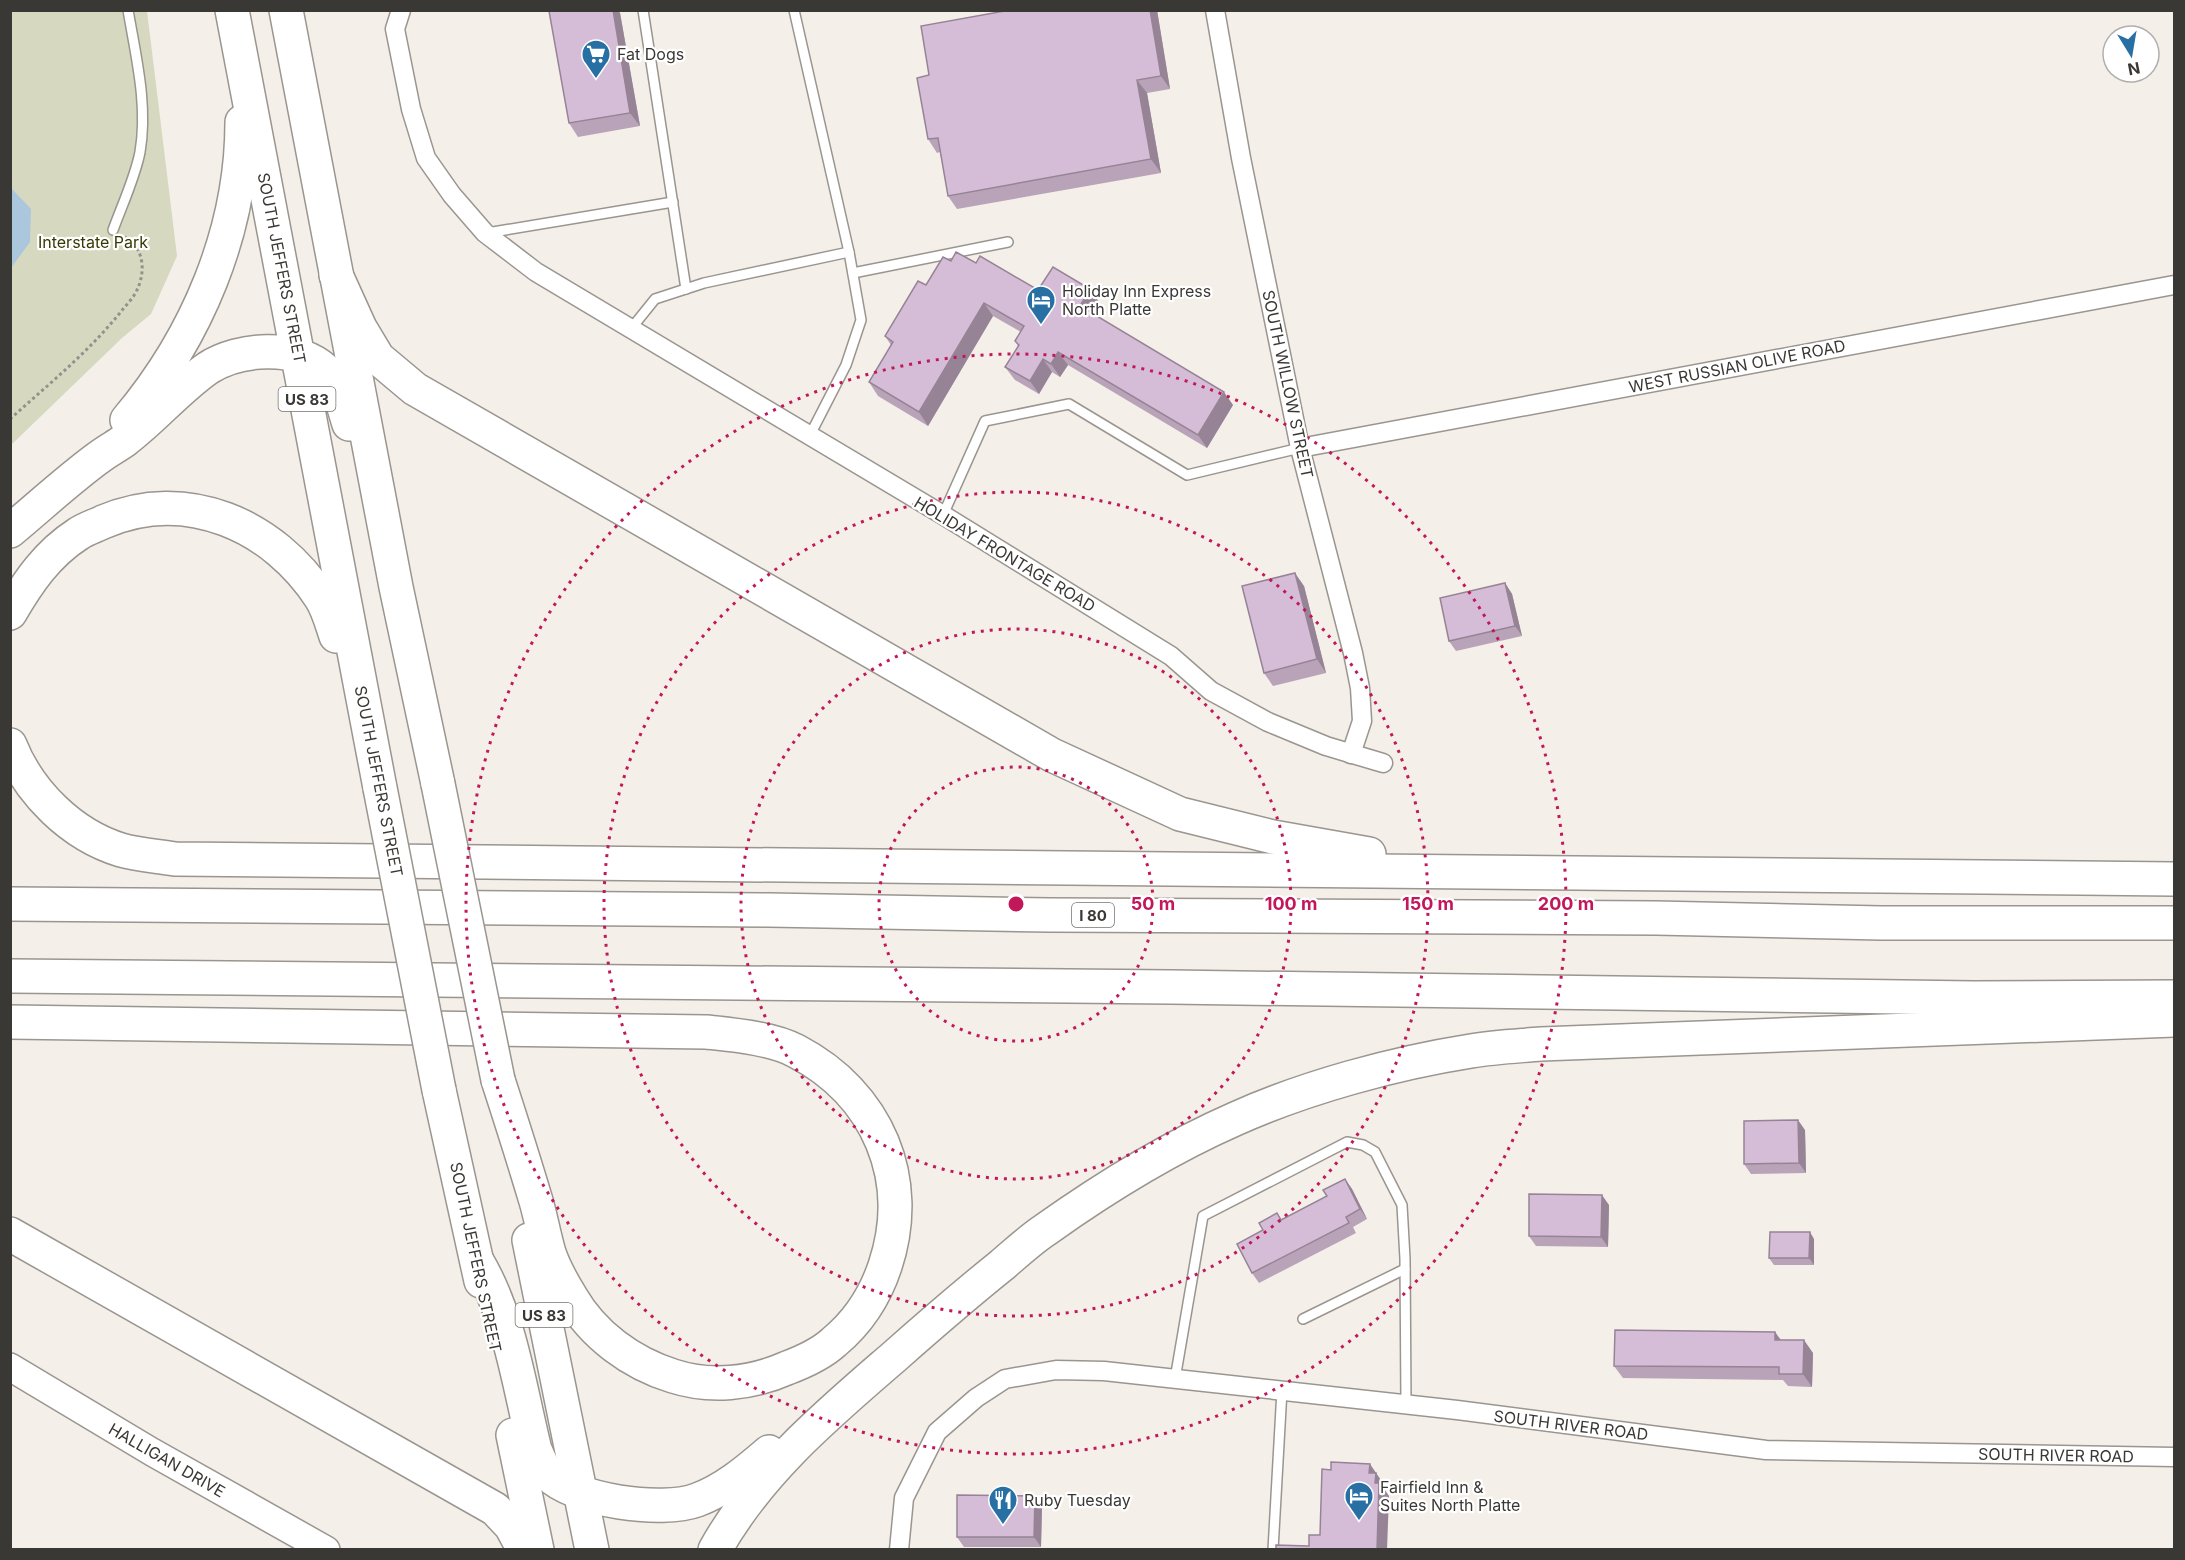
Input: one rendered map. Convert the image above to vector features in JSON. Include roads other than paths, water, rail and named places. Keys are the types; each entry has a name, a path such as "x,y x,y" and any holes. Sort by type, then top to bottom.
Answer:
{"highway":[{"name":"SOUTH JEFFERS STREET","path":"232,10 439,1090 537,1550"},
{"name":"US 83","path":"286,10 396,587 438,784 592,1550"},
{"path":"99,457 116,432 146,398 177,350 212,279 225,240 240,159 242,122 240,53"},
{"path":"336,275 360,328 378,358 415,389 1052,755 1180,814 1273,837 1346,851 1411,860 1553,872"},
{"path":"10,531 99,457 124,441 209,368 228,359 252,354 299,355 325,370 338,391 396,587"},
{"path":"10,613 35,572 59,548 80,532 112,518 145,509 174,509 206,512 246,527 272,544 301,570 323,600 338,642 352,700 380,788"},
{"path":"10,745 18,765 36,789 64,818 86,836 122,850 176,859 2175,879"},
{"name":"I 80","path":"10,904 745,909 1050,915 1656,918 1881,923 2175,923"},
{"path":"10,976 1973,998 2175,997"},
{"path":"715,1550 727,1529 782,1459 822,1420 951,1306 1044,1230 1185,1143 1237,1118 1296,1096 1408,1064 1472,1051 1541,1044 2175,1020"},
{"path":"10,1022 706,1032 753,1038 794,1050 824,1068 846,1089 866,1113 879,1134 890,1163 895,1190 895,1220 890,1250 870,1301 853,1324 833,1343 805,1361 773,1374 744,1382 691,1382 646,1366 621,1352 592,1326 571,1298 550,1255 537,1203 498,1080"},
{"path":"10,1234 495,1509 511,1526 524,1550"},
{"path":"477,1261 486,1276 503,1317 533,1441 543,1467 561,1484 580,1492 630,1504 650,1506 685,1504 715,1492 754,1465 864,1370 951,1306"}],"street":[{"name":"HOLIDAY FRONTAGE ROAD","path":"390,10 411,109 426,158 452,195 485,233 536,272 943,515 1172,656 1211,691 1268,722 1326,746 1383,764"},
{"name":"HOLIDAY FRONTAGE ROAD","path":"395,29 401,10"},
{"name":"SOUTH WILLOW STREET","path":"1215,10 1244,170 1300,448 1353,652 1360,688 1362,721 1352,754"},
{"name":"WEST RUSSIAN OLIVE ROAD","path":"1300,448 2175,285"},
{"name":"HALLIGAN DRIVE","path":"10,1367 152,1452 326,1550"},
{"name":"SOUTH RIVER ROAD","path":"899,1550 904,1498 937,1432 976,1398 1005,1379 1056,1370 1104,1371 1282,1390 1766,1450 2175,1457"}],"lane":[{"path":"113,231 139,154 143,121 128,10"},
{"path":"643,10 686,289"},
{"path":"794,10 849,252 861,320 846,365 809,437"},
{"path":"485,233 673,202"},
{"path":"852,273 1008,242"},
{"path":"630,330 655,299 686,289 849,252"},
{"path":"943,515 985,421 1069,404 1187,476 1300,448"},
{"path":"1175,1379 1203,1216 1347,1142 1363,1145 1375,1152 1402,1205 1406,1269 1406,1404"},
{"path":"1303,1319 1406,1269"},
{"path":"1273,1550 1282,1390"}],"water":[{"path":"11,188 31,209 30,242 11,268"}],"place":[{"name":"Fat Dogs","path":"596,80"},
{"name":"Holiday Inn Express North Platte","path":"1041,326"},
{"name":"Fairfield Inn & Suites North Platte","path":"1359,1522"},
{"name":"Ruby Tuesday","path":"1003,1526"}],"park label":[{"name":"Interstate Park","path":"93,242"}]}
